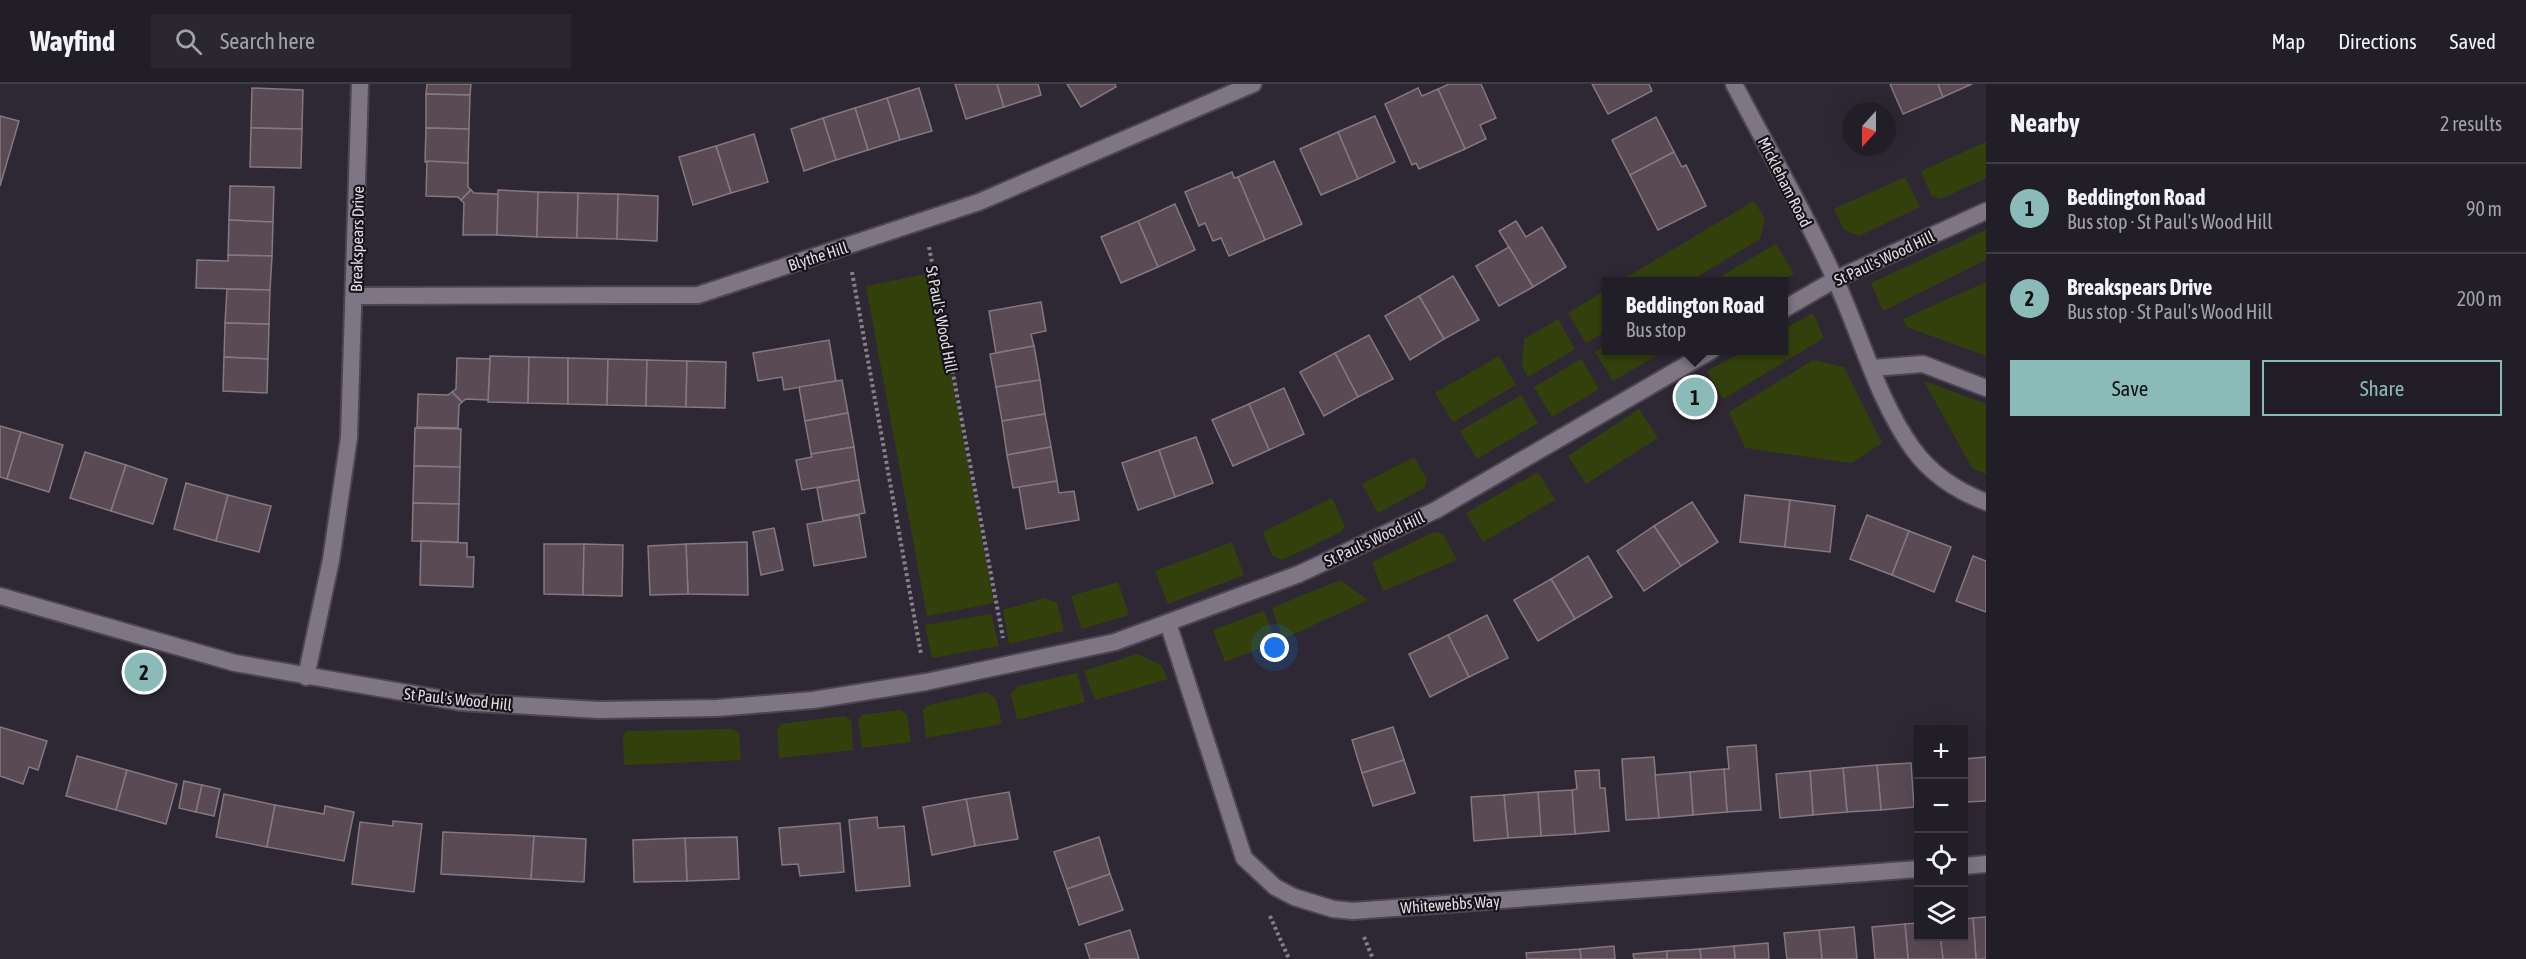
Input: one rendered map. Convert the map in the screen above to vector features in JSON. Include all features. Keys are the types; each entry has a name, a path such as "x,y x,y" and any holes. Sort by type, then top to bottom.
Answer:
{"street":[{"name":"Breakspears Drive","path":"306,677 342,494 349,437 360,84"},
{"name":"Blythe Hill","path":"355,296 698,296 979,202 1253,84"},
{"name":"Mickleham Road","path":"1734,84 1836,279 1897,423 1914,450 1953,488 1986,502"},
{"name":"St Paul's Wood Hill","path":"1788,307 1836,279 1986,211"},
{"name":"St Paul's Wood Hill","path":"0,596 207,657 306,677 460,702 599,710 717,708 813,700 926,682 1115,642 1299,574 1436,510 1705,355"},
{"path":"1872,368 1923,364 1986,388"},
{"name":"Whitewebbs Way","path":"1168,623 1244,858 1275,886 1313,904 1353,911 1914,869"},
{"path":"1968,866 1986,864"}],"path":[{"name":"St Paul's Wood Hill","path":"924,220 1008,666"},
{"path":"847,246 926,682"}],"green space":[{"path":"1986,142 1986,178 1941,199 1931,195 1921,171"},
{"path":"1905,177 1920,207 1859,236 1844,230 1834,209"},
{"path":"1754,201 1765,219 1760,239 1697,277 1627,277"},
{"path":"1986,230 1986,260 1883,311 1871,283"},
{"path":"1776,244 1794,274 1788,277 1720,277"},
{"path":"932,273 994,603 927,616 866,286"},
{"path":"1986,282 1986,356 1907,327 1903,319"},
{"path":"1602,292 1602,333 1586,343 1568,313"},
{"path":"1813,313 1824,338 1723,399 1707,371 1737,355 1788,355 1788,327"},
{"path":"1558,319 1575,349 1528,377 1522,366 1524,339"},
{"path":"1602,348 1602,355 1658,355 1613,381 1595,352"},
{"path":"1499,356 1516,385 1453,422 1435,393"},
{"path":"1581,359 1599,389 1552,417 1534,387"},
{"path":"1813,360 1844,367 1882,443 1852,463 1745,448 1729,412"},
{"path":"1924,381 1986,404 1986,474 1972,468"},
{"path":"1521,395 1538,423 1477,459 1460,431"},
{"path":"1639,409 1658,438 1586,484 1568,456"},
{"path":"1414,457 1427,480 1424,488 1378,513 1362,484"},
{"path":"1538,472 1555,500 1483,542 1466,513"},
{"path":"1332,498 1345,526 1341,532 1282,560 1272,555 1263,532"},
{"path":"1434,532 1443,534 1457,560 1383,591 1372,562"},
{"path":"1232,542 1244,575 1168,604 1155,571"},
{"path":"1340,580 1368,600 1283,639 1272,608"},
{"path":"1118,582 1129,615 1082,629 1071,596"},
{"path":"1044,598 1057,603 1064,631 1009,644 1003,610"},
{"path":"1264,611 1276,642 1225,662 1213,630"},
{"path":"991,614 999,646 932,658 925,625"},
{"path":"1137,654 1161,665 1168,679 1095,700 1084,671"},
{"path":"1077,673 1085,702 1017,720 1011,694 1018,686"},
{"path":"987,692 996,699 1002,724 926,738 923,710 929,705"},
{"path":"900,710 907,714 911,742 862,748 858,720 862,715"},
{"path":"844,716 851,720 853,750 779,758 777,729 781,724"},
{"path":"731,729 739,733 741,760 624,765 623,735 627,731"}],"building":[{"path":"427,84 471,84 470,95 426,94"},
{"path":"955,84 997,84 1004,107 966,119"},
{"path":"997,84 1038,84 1041,95 1004,107"},
{"path":"1067,84 1115,84 1116,87 1081,107"},
{"path":"1449,84 1481,84 1496,118 1480,125 1486,139 1465,149 1438,89"},
{"path":"1592,84 1649,84 1652,91 1608,114"},
{"path":"1890,84 1938,84 1943,97 1903,114"},
{"path":"1938,84 1972,84 1943,97"},
{"path":"252,88 303,90 302,129 251,128"},
{"path":"919,88 932,131 900,140 887,98"},
{"path":"1418,88 1422,96 1438,89 1465,149 1419,169 1416,163 1412,165 1385,104"},
{"path":"426,94 470,95 469,129 426,128"},
{"path":"887,98 900,140 868,150 855,108"},
{"path":"855,108 868,150 836,160 823,118"},
{"path":"0,116 19,121 0,186"},
{"path":"1375,116 1395,162 1358,179 1338,132"},
{"path":"1656,117 1674,152 1630,175 1612,140"},
{"path":"823,118 836,160 804,171 791,129"},
{"path":"251,128 302,129 301,168 250,167"},
{"path":"426,128 469,129 468,163 425,162"},
{"path":"1338,132 1358,179 1321,195 1300,149"},
{"path":"754,134 768,182 731,193 716,146"},
{"path":"716,146 731,193 693,205 679,157"},
{"path":"1674,152 1682,167 1686,165 1706,206 1658,230 1630,175"},
{"path":"427,161 468,163 468,187 471,190 461,200 458,197 426,196"},
{"path":"1274,161 1302,224 1265,240 1238,177"},
{"path":"1232,172 1234,178 1238,177 1265,240 1229,256 1221,238 1213,241 1205,223 1199,226 1185,192"},
{"path":"230,186 274,187 273,222 229,220"},
{"path":"471,190 474,193 498,194 497,235 463,235 464,203 461,200"},
{"path":"498,190 538,192 537,237 497,235"},
{"path":"538,192 578,193 577,238 537,237"},
{"path":"578,193 618,194 617,239 577,238"},
{"path":"618,194 658,196 657,241 617,239"},
{"path":"1175,204 1195,250 1158,267 1138,221"},
{"path":"229,220 273,222 272,256 228,255"},
{"path":"1138,221 1158,267 1121,283 1101,237"},
{"path":"1516,221 1526,237 1542,227 1566,267 1533,287 1499,231"},
{"path":"1509,247 1533,287 1499,306 1476,266"},
{"path":"228,255 272,256 270,290 196,288 197,260 228,261"},
{"path":"1453,276 1479,320 1444,339 1419,296"},
{"path":"227,289 270,290 269,324 225,323"},
{"path":"1419,296 1444,339 1410,360 1385,316"},
{"path":"1041,302 1046,331 1031,334 1034,346 996,353 989,311"},
{"path":"225,323 269,324 268,359 224,357"},
{"path":"1369,335 1393,379 1358,397 1335,353"},
{"path":"829,340 836,381 784,390 782,377 758,381 753,353"},
{"path":"1034,346 1040,380 996,387 990,354"},
{"path":"1335,353 1358,397 1324,416 1300,372"},
{"path":"490,356 529,357 528,403 488,402"},
{"path":"224,357 268,359 267,393 223,391"},
{"path":"529,357 568,358 568,404 528,403"},
{"path":"457,358 490,359 488,400 466,399 462,402 452,392 456,389"},
{"path":"568,358 608,359 607,405 568,404"},
{"path":"608,359 647,360 646,406 607,405"},
{"path":"647,360 687,361 686,407 646,406"},
{"path":"687,361 726,362 725,408 686,407"},
{"path":"842,380 848,413 805,421 799,387"},
{"path":"1040,380 1045,414 1002,421 996,387"},
{"path":"1284,388 1304,434 1269,450 1249,404"},
{"path":"452,392 462,402 459,405 458,428 417,427 418,394 448,395"},
{"path":"1249,404 1269,450 1233,466 1212,420"},
{"path":"848,413 854,447 811,454 805,421"},
{"path":"1045,414 1051,447 1007,455 1002,421"},
{"path":"0,426 21,432 7,479 0,477"},
{"path":"415,428 461,429 460,467 414,466"},
{"path":"21,432 63,445 49,492 7,479"},
{"path":"1196,437 1213,483 1175,497 1159,450"},
{"path":"854,447 859,480 802,490 796,460 812,457 811,454"},
{"path":"1051,447 1057,481 1013,488 1007,455"},
{"path":"1159,450 1175,497 1138,510 1122,463"},
{"path":"85,452 126,465 111,511 70,498"},
{"path":"126,465 167,479 153,524 111,511"},
{"path":"414,466 460,467 459,504 413,503"},
{"path":"859,480 865,513 823,521 817,488"},
{"path":"1057,481 1059,493 1074,491 1079,520 1026,529 1019,487"},
{"path":"186,483 228,495 216,541 174,529"},
{"path":"228,495 271,506 259,552 216,541"},
{"path":"1745,495 1790,500 1785,547 1740,542"},
{"path":"1790,500 1835,506 1830,552 1785,547"},
{"path":"1692,502 1718,542 1681,566 1654,526"},
{"path":"413,503 459,504 458,542 412,541"},
{"path":"859,515 866,557 814,566 807,524"},
{"path":"1867,515 1909,531 1892,575 1850,559"},
{"path":"1654,526 1681,566 1644,591 1617,551"},
{"path":"774,528 783,570 761,575 753,532"},
{"path":"1909,531 1951,547 1934,592 1892,575"},
{"path":"421,541 467,543 467,557 474,557 473,587 420,585"},
{"path":"747,542 748,595 688,594 686,544"},
{"path":"544,544 584,544 583,595 544,594"},
{"path":"584,544 623,545 622,596 583,595"},
{"path":"686,544 688,594 650,595 648,546"},
{"path":"1588,556 1612,597 1575,619 1551,579"},
{"path":"1973,556 1986,561 1986,612 1956,601"},
{"path":"1551,579 1575,619 1538,641 1514,600"},
{"path":"1487,615 1508,658 1469,677 1448,635"},
{"path":"1448,635 1469,677 1430,697 1409,654"},
{"path":"0,727 47,741 38,770 29,767 23,784 0,776"},
{"path":"1393,727 1404,760 1362,773 1352,740"},
{"path":"1756,745 1761,810 1727,812 1724,769 1729,769 1727,747"},
{"path":"77,756 127,770 116,810 66,796"},
{"path":"1654,757 1659,818 1626,820 1622,759"},
{"path":"1986,757 1986,801 1968,802 1968,759"},
{"path":"1404,760 1415,793 1373,806 1362,773"},
{"path":"1911,763 1914,807 1881,810 1877,765"},
{"path":"1877,765 1881,810 1847,812 1843,768"},
{"path":"1843,768 1847,812 1813,815 1810,771"},
{"path":"1724,769 1727,812 1693,815 1690,772"},
{"path":"127,770 177,784 166,824 116,810"},
{"path":"1599,770 1600,788 1605,788 1609,831 1575,834 1572,790 1577,789 1575,771"},
{"path":"1810,771 1813,815 1780,818 1776,774"},
{"path":"1690,772 1693,815 1659,818 1655,775"},
{"path":"184,781 202,785 196,812 179,808"},
{"path":"202,785 220,789 214,816 196,812"},
{"path":"1572,790 1575,834 1541,836 1538,792"},
{"path":"1009,792 1018,839 975,846 966,799"},
{"path":"1538,792 1541,836 1508,838 1504,795"},
{"path":"224,794 275,805 267,847 216,837"},
{"path":"1504,795 1508,838 1474,841 1471,797"},
{"path":"966,799 975,846 932,855 923,807"},
{"path":"275,805 324,814 325,806 354,812 344,861 267,847"},
{"path":"877,817 878,828 904,826 910,886 856,891 849,820"},
{"path":"393,821 422,824 414,892 352,884 360,822 393,826"},
{"path":"840,823 844,872 800,876 798,864 782,865 779,828"},
{"path":"443,832 534,836 531,879 441,874"},
{"path":"534,836 586,839 584,882 531,879"},
{"path":"737,837 739,879 687,881 685,838"},
{"path":"1099,837 1110,874 1067,889 1054,852"},
{"path":"685,838 687,881 634,882 633,840"},
{"path":"1110,874 1123,910 1079,925 1067,889"},
{"path":"1986,917 1986,959 1976,959 1973,918"},
{"path":"1973,918 1976,959 1943,959 1941,941 1968,941 1968,919"},
{"path":"1914,923 1914,941 1941,941 1943,959 1908,959 1905,924"},
{"path":"1905,924 1908,959 1875,959 1872,927"},
{"path":"1854,927 1857,959 1822,959 1819,930"},
{"path":"1130,930 1139,959 1090,959 1085,944"},
{"path":"1819,930 1822,959 1787,959 1784,933"},
{"path":"1768,943 1769,959 1735,959 1734,946"},
{"path":"1614,946 1615,959 1581,959 1580,949"},
{"path":"1734,946 1735,959 1701,959 1700,949"},
{"path":"1580,949 1581,959 1527,959 1526,953"},
{"path":"1700,949 1701,959 1667,959 1667,951"},
{"path":"1667,951 1667,959 1634,959 1633,954"}],"place":[{"name":"Beddington Road","path":"1695,397"},
{"name":"Breakspears Drive","path":"144,672"}]}
